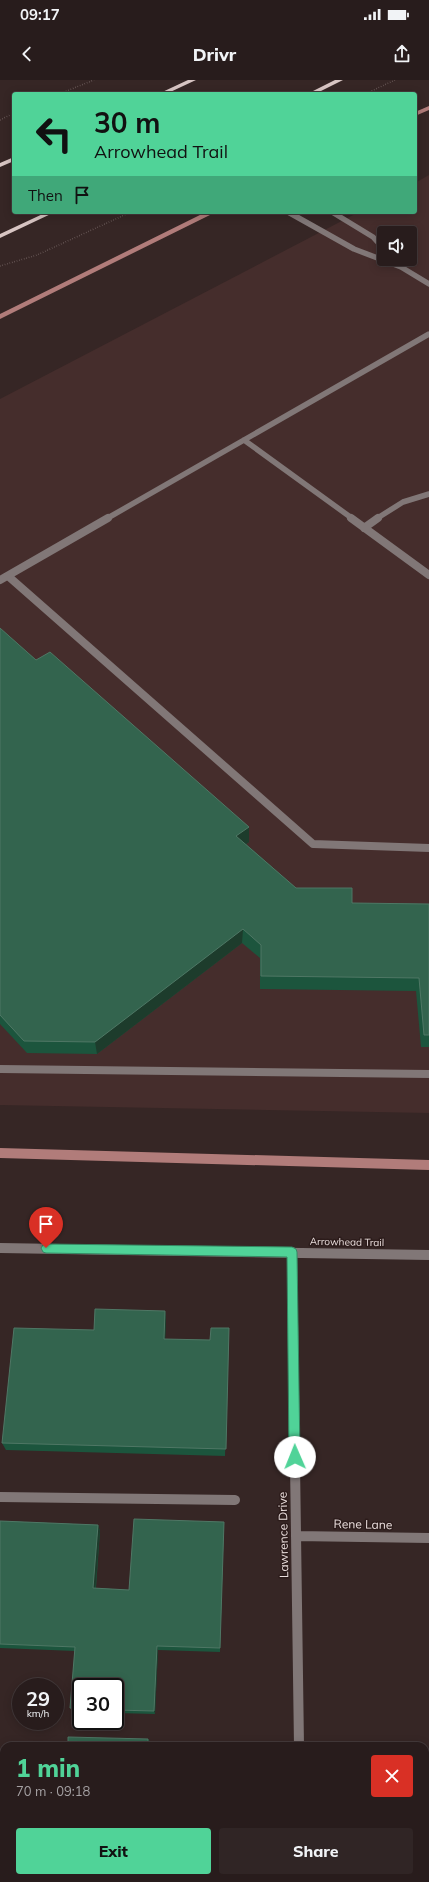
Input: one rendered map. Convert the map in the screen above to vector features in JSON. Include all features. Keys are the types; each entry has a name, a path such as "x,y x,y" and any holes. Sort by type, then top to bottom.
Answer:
{"main road":[{"path":"166,92 193,80"},
{"path":"314,92 340,80"},
{"path":"0,165 12,160"},
{"path":"0,236 48,214"}],"street":[{"path":"292,214 354,249 401,267 429,284"},
{"path":"335,214 373,237 377,241"},
{"path":"0,580 429,334"},
{"path":"244,440 429,575"},
{"path":"364,528 398,505 429,494"},
{"path":"8,576 313,844 429,848"},
{"path":"0,1069 429,1074"},
{"name":"Arrowhead Trail","path":"0,1248 429,1255"},
{"name":"Lawrence Drive","path":"292,1252 299,1742"},
{"path":"0,1497 235,1500"},
{"name":"Rene Lane","path":"296,1536 429,1538"}],"path":[{"path":"64,92 94,80"},
{"path":"369,92 395,80"},
{"path":"0,120 12,114"},
{"path":"0,266 38,255 127,214"}],"shaded area":[{"path":"429,175 429,1113 0,1105 0,399 355,214 417,214 417,182"}],"building":[{"path":"0,628 36,660 50,652 249,827 236,836 296,888 352,888 352,903 429,904 429,1035 424,1035 419,978 261,976 261,945 243,929 95,1042 24,1041 0,1015"},
{"path":"95,1309 165,1311 164,1339 210,1340 211,1328 229,1328 226,1449 2,1443 14,1328 94,1330"},
{"path":"134,1519 224,1522 220,1648 157,1646 154,1711 124,1710 124,1678 72,1678 75,1647 0,1644 0,1521 98,1525 93,1588 129,1590"},
{"path":"72,1684 72,1708 70,1708"},
{"path":"68,1737 148,1739 148,1742 68,1742"}],"waterway":[{"path":"417,113 429,108"},
{"path":"0,317 208,214"},
{"path":"0,1153 429,1165"}],"route":[{"path":"46,1248 292,1252 295,1457"}]}
